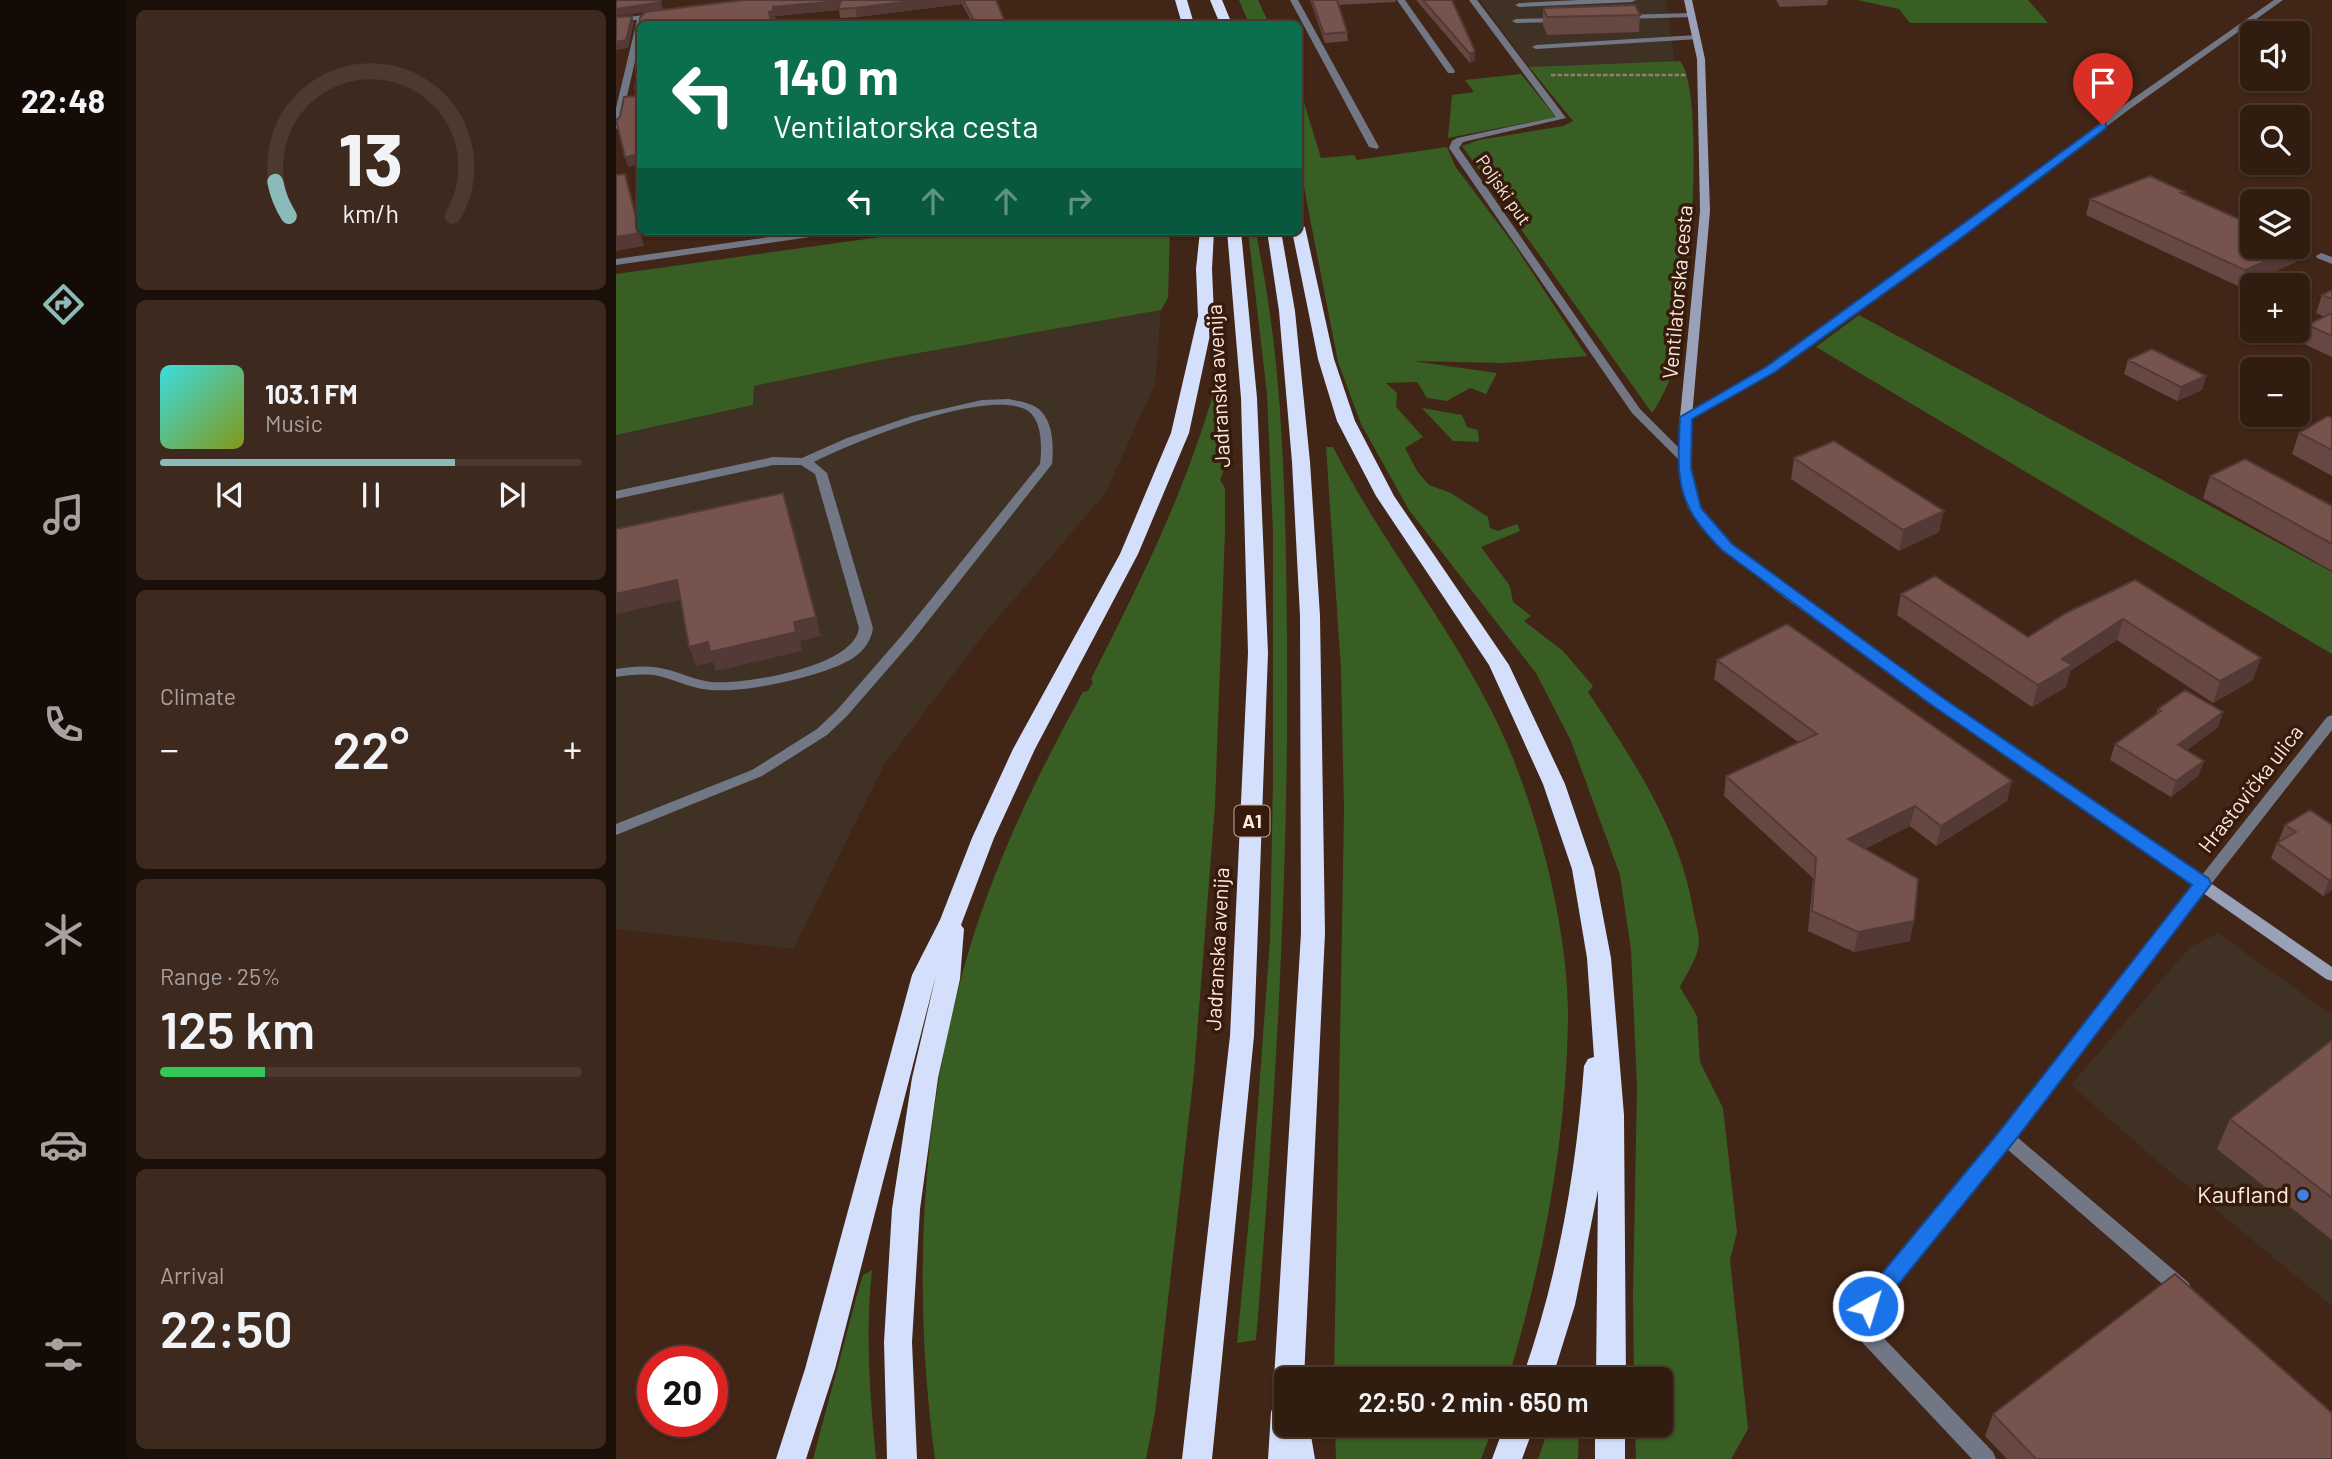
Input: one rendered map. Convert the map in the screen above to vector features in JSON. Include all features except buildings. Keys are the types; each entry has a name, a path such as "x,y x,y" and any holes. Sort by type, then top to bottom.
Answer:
{"highway":[{"path":"1181,0 1187,21"},
{"path":"1216,0 1226,21"},
{"path":"791,1459 820,1370 923,975 952,920 983,838 1024,749 1129,554 1180,433 1206,316 1204,269 1207,235"},
{"name":"Jadranska avenija","path":"1197,1459 1242,1036 1258,653 1250,398 1234,235"},
{"path":"1275,235 1287,311 1310,615 1312,933 1290,1367"},
{"path":"1300,235 1326,359 1346,421 1385,496 1504,677 1554,784 1583,869 1599,958 1611,1115 1611,1367"},
{"path":"902,1459 898,1342 906,1209 925,1078 948,979 952,920"},
{"path":"1542,1367 1564,1285 1581,1201 1597,1072 1599,958"},
{"path":"1183,1459 1202,1410"},
{"path":"1283,1459 1284,1437"},
{"path":"1296,1437 1300,1459"},
{"path":"1507,1459 1515,1437"},
{"path":"1610,1437 1610,1459"}],"main road":[{"name":"Ventilatorska cesta","path":"1688,0 1701,76 1705,211 1686,417 1685,460 1694,508 1707,527 1727,547 1935,699 2332,975"}],"street":[{"path":"1294,0 1374,147"},
{"path":"1401,0 1451,71"},
{"name":"Poljski put","path":"1473,0 1561,120 1460,141 1455,143 1454,148 1636,411 1685,460"},
{"path":"1519,5 1632,0"},
{"path":"1686,417 1771,369 1953,239 2124,109 2279,0"},
{"path":"616,20 667,14"},
{"path":"1609,18 1691,15"},
{"path":"1516,21 1569,19"},
{"path":"1536,47 1696,37"},
{"path":"616,126 637,39"},
{"path":"616,262 803,235"},
{"path":"2321,256 2332,261"},
{"path":"616,830 757,773 822,732 908,637 1046,464 1048,454 1041,418 1029,407 1006,401 892,424 840,444 804,462"},
{"path":"616,495 773,461 804,462 815,466 821,473 866,628 865,638 854,651 830,664 735,686 712,686 656,670 616,673"},
{"name":"Hrastovička ulica","path":"1986,1459 1867,1334 1868,1306 2006,1138 2332,720"},
{"path":"2006,1138 2195,1300"}],"path":[{"path":"1528,72 1547,75 1701,76"}],"shaded area":[{"path":"1480,0 1666,0 1675,61 1529,67"},
{"path":"1161,310 1155,384 1105,494 984,634 884,765 793,949 616,929 616,435 753,405 754,386 885,359"},
{"path":"2218,933 2332,1015 2332,1306 2156,1160 2071,1085 2190,947"}],"green space":[{"path":"1239,0 1258,0 1268,21 1248,21"},
{"path":"1857,0 2028,0 2048,23 1910,23 1899,9"},
{"path":"1680,61 1688,82 1692,116 1694,161 1689,261 1679,345 1673,370 1652,413 1462,146 1479,140 1563,126 1573,121 1529,67"},
{"path":"1521,74 1556,117 1448,138 1452,95 1474,92 1465,80"},
{"path":"1302,96 1321,158 1354,155 1357,160 1447,147 1455,166 1515,246 1587,356 1504,363 1412,361 1497,373 1486,394 1470,388 1447,401 1427,398 1417,382 1386,383 1397,393 1396,407 1423,437 1405,448 1417,471 1429,485 1451,493 1488,517 1490,528 1498,531 1517,524 1520,531 1481,547 1510,586 1513,602 1531,616 1524,621 1563,651 1593,686 1588,692 1638,771 1679,855 1688,884 1699,942 1694,960 1680,987 1697,1016 1700,1062 1723,1108 1737,1232 1730,1260 1748,1429 1731,1459 1636,1459 1635,1437 1673,1437 1673,1367 1634,1367 1637,1086 1631,950 1620,875 1571,741 1536,673 1409,510 1361,424 1338,362 1302,177"},
{"path":"894,235 1170,235 1168,298 1161,310 885,359 754,386 753,405 616,435 616,274"},
{"path":"1248,235 1257,235 1268,298 1278,390 1285,518 1287,730 1279,992 1256,1340 1237,1343 1252,1187 1270,940 1273,533 1267,394"},
{"path":"1859,315 2332,572 2332,654 1816,347"},
{"path":"1220,383 1224,470 1220,480 1225,488 1225,531 1215,805 1194,1073 1155,1413 1146,1459 935,1459 924,1335 924,1210 938,1086 965,964 988,893 1016,825 1065,725 1083,692 1088,691 1093,682 1091,679 1145,570 1191,461 1216,384"},
{"path":"1422,408 1462,415 1467,427 1478,430 1479,442 1453,441"},
{"path":"1326,447 1333,447 1373,517 1459,653 1498,724 1526,792 1557,908 1567,985 1568,1020 1563,1111 1542,1247 1512,1367 1334,1367 1344,811 1341,669"},
{"path":"872,1270 869,1341 876,1459 813,1459 858,1291 863,1275"},
{"path":"1335,1437 1489,1437 1481,1459 1336,1459"},
{"path":"1546,1437 1579,1437 1578,1459 1538,1459"}],"place":[{"name":"Kaufland","path":"2303,1195"}],"route":[{"path":"1868,1306 2006,1138 2203,884 1935,699 1727,547 1707,527 1694,508 1684,468 1686,417 1771,369 1953,239 2103,125"}]}
